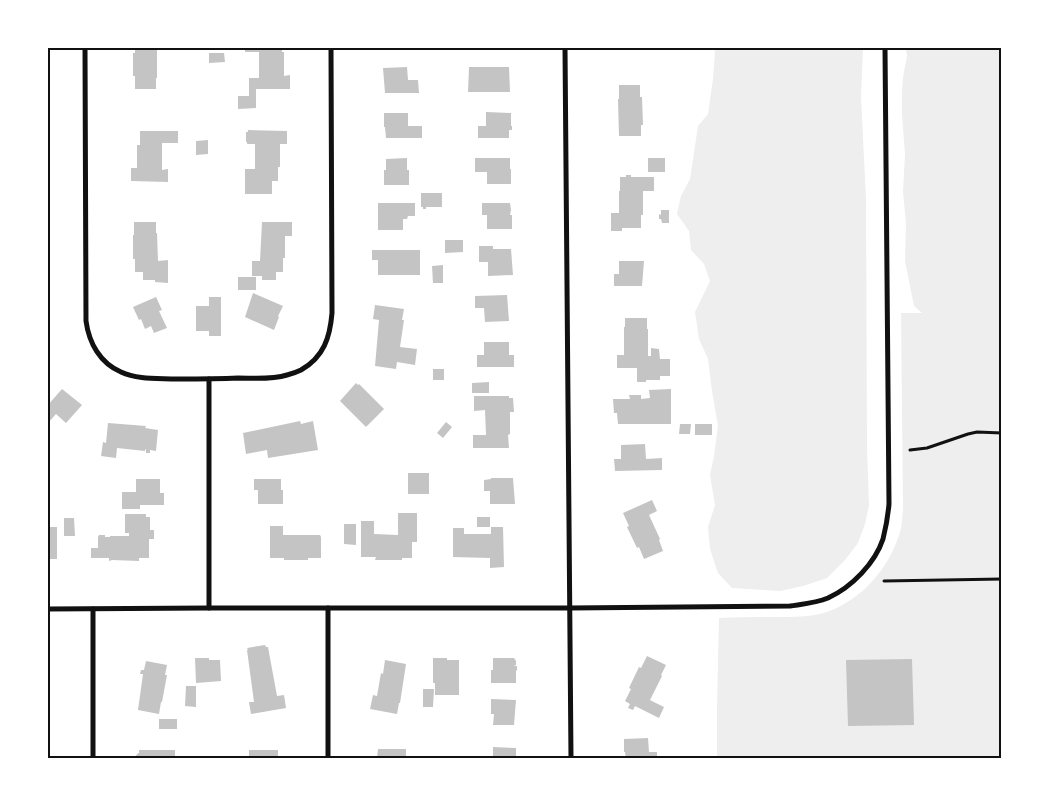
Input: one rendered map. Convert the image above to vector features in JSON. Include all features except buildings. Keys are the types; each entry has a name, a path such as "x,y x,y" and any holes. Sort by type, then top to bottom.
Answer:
{"street":[{"path":"85,48 86,322 89,339 94,349 102,358 120,372 143,378 209,379 272,378 287,375 301,370 312,362 321,352 327,341 331,328 332,313 331,48"},
{"path":"564,48 571,758"},
{"path":"48,609 790,606 827,598 840,592 867,567 875,554 882,540 889,504 885,48"},
{"path":"209,379 210,608"},
{"path":"328,608 328,758"},
{"path":"93,609 93,758"}],"path":[{"path":"910,450 927,448 977,432 1002,433"},
{"path":"884,581 1002,579"}],"shaded area":[{"path":"712,48 863,48 861,97 866,199 869,505 858,543 845,560 827,578 780,591 732,588 718,573 710,549 708,527 715,505 710,475 718,426 708,359 699,339 695,312 710,281 704,264 691,250 689,231 677,214 681,196 690,179 698,126 708,114 715,51"},
{"path":"1001,48 1001,758 717,758 719,618 810,616 842,605 866,587 885,564 893,551 902,524 901,313 922,313 914,306 905,261 906,223 903,192 905,154 902,92 907,56 906,49"}]}
